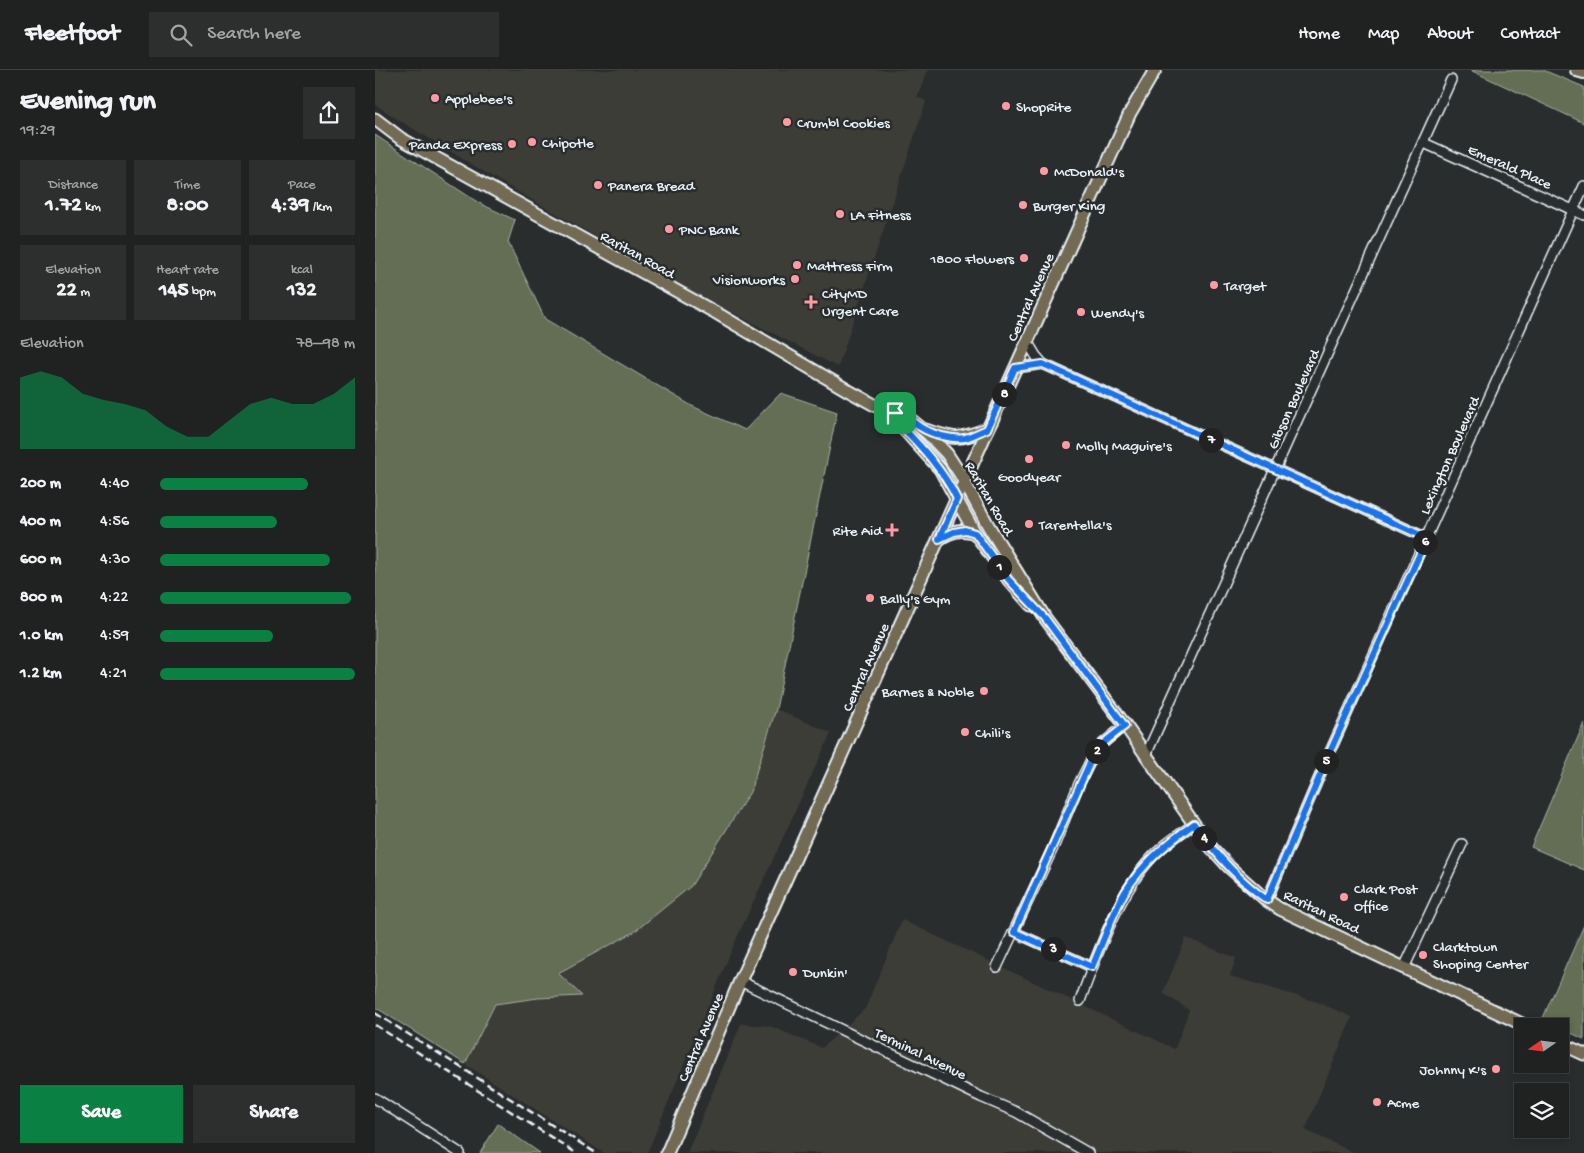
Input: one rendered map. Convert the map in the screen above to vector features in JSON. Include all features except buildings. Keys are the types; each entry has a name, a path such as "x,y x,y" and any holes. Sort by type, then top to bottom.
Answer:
{"highway":[{"path":"1577,70 1584,72"}],"main road":[{"name":"Central Avenue","path":"667,1153 740,981 1130,112 1146,70"},
{"name":"Central Avenue","path":"1130,112 1155,70"},
{"name":"Raritan Road","path":"375,119 400,138 717,314 815,372 889,413 904,416 921,428 947,454 1045,618 1146,755 1208,844 1229,867 1280,909 1514,1020"},
{"name":"Raritan Road","path":"889,413 934,461 946,477 975,533 1008,579 1045,618"},
{"path":"921,428 957,438 967,437 987,429"},
{"path":"939,539 954,532 965,530 975,533"},
{"path":"1569,1047 1584,1054"}],"street":[{"name":"Gibson Boulevard","path":"1146,755 1451,80"},
{"name":"Emerald Place","path":"1424,143 1584,215"},
{"name":"Lexington Boulevard","path":"1267,900 1329,754 1584,186"},
{"path":"1027,341 1043,364 1427,538"},
{"path":"1015,368 1043,364"},
{"path":"997,967 1092,758 1101,745 1125,726"},
{"path":"1080,1001 1092,967 1125,893 1147,863 1164,845 1194,824"},
{"path":"1404,968 1462,844"},
{"path":"1014,932 1092,967"},
{"name":"Terminal Avenue","path":"740,981 1016,1112 1088,1153"},
{"path":"375,1098 461,1153"}],"shaded area":[{"path":"375,70 928,70 917,97 926,101 838,367 697,294 501,182 394,117 375,104"},
{"path":"776,709 831,733 735,942 647,1153 604,1153 465,1064 495,1004 538,998 581,996 557,973 634,932 750,792"},
{"path":"902,920 1175,1049 1189,1010 1163,993 1186,938 1236,958 1230,976 1317,1002 1352,1017 1305,1130 1355,1153 687,1153 741,1024 770,1026 822,1048 865,1009"}],"green space":[{"path":"1470,70 1543,70 1584,87 1584,123"},
{"path":"375,135 479,203 515,220 508,242 545,319 692,406 745,430 781,393 837,412 776,709 750,792 691,886 634,932 558,973 582,996 538,998 495,1004 465,1064 375,1007"},
{"path":"1584,723 1584,870 1531,847"},
{"path":"1584,925 1584,1039 1569,1032 1569,1018 1543,1018"},
{"path":"498,1124 540,1153 480,1153"}],"railway":[{"path":"375,1013 596,1153"},
{"path":"375,1025 576,1153"}],"place":[{"name":"Applebee's","path":"435,98"},
{"name":"ShopRite","path":"1006,106"},
{"name":"Crumbl Cookies","path":"787,122"},
{"name":"Chipotle","path":"532,142"},
{"name":"Panda Express","path":"512,144"},
{"name":"McDonald's","path":"1044,171"},
{"name":"Panera Bread","path":"598,185"},
{"name":"Burger King","path":"1023,205"},
{"name":"LA Fitness","path":"840,214"},
{"name":"PNC Bank","path":"669,229"},
{"name":"1800 Flowers","path":"1024,258"},
{"name":"Mattress Firm","path":"797,265"},
{"name":"Visionworks","path":"795,279"},
{"name":"Target","path":"1214,285"},
{"name":"CityMD Urgent Care","path":"811,302"},
{"name":"Wendy's","path":"1081,312"},
{"name":"Molly Maguire's","path":"1066,445"},
{"name":"Goodyear","path":"1029,459"},
{"name":"Tarentella's","path":"1029,524"},
{"name":"Rite Aid","path":"892,530"},
{"name":"Bally's Gym","path":"870,598"},
{"name":"Barnes & Noble","path":"984,691"},
{"name":"Chili's","path":"965,732"},
{"name":"Clark Post Office","path":"1344,897"},
{"name":"Clarktown Shoping Center","path":"1423,955"},
{"name":"Dunkin'","path":"793,972"},
{"name":"Johnny K's","path":"1496,1069"},
{"name":"Acme","path":"1377,1102"}],"route":[{"path":"1043,364 1427,538 1329,754 1267,900 1229,867 1208,844 1194,824 1164,845 1147,863 1125,893 1092,967 1014,932 1092,758 1101,745 1125,726 1045,618 1008,579 975,533 965,530 947,534 939,539 957,499 946,477 934,461 889,413 895,413 910,419 921,428 952,438 967,437 987,429 1015,368 1043,364"}]}
